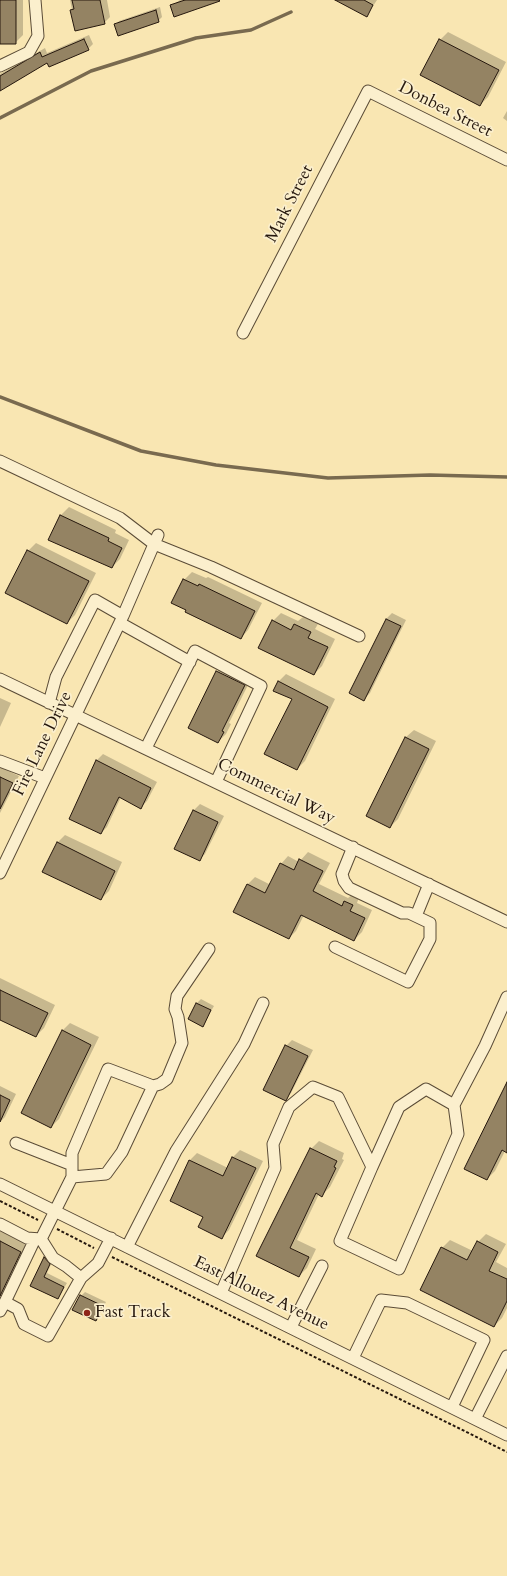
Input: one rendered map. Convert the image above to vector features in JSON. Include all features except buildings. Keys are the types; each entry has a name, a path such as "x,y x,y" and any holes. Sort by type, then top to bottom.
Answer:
{"street":[{"path":"0,66 29,52 38,36 35,0"},
{"name":"Donbea Street","path":"368,91 507,160"},
{"name":"Mark Street","path":"243,333 368,91"},
{"path":"0,461 120,518 156,539 211,567 359,636"},
{"name":"Fire Lane Drive","path":"0,872 120,623 156,539"},
{"path":"49,702 56,677 95,600 120,623 190,662"},
{"path":"146,748 195,651 261,686 216,782"},
{"name":"Commercial Way","path":"0,679 29,694 76,714 507,922"},
{"path":"0,761 45,778"},
{"path":"335,947 408,982 430,939 430,922 409,913 402,913 349,888 344,881 342,874 353,848"},
{"path":"416,916 429,884"},
{"path":"111,1238 98,1263 81,1278 48,1336 24,1324 18,1309 2,1306 38,1239 56,1211 72,1177 72,1153 108,1069 153,1086 160,1084 167,1079 182,1043 175,1008 177,996 209,949"},
{"path":"454,1105 426,1089 399,1106 340,1241 399,1268 458,1134 454,1105 485,1046 507,997"},
{"path":"127,1246 176,1151 244,1044 263,1004"},
{"path":"72,1177 106,1174 122,1152 153,1086"},
{"path":"221,1293 275,1168 273,1144 289,1107 313,1087 338,1097 372,1167"},
{"path":"16,1143 72,1165"},
{"name":"East Allouez Avenue","path":"0,1184 507,1434"},
{"path":"0,1224 27,1238 38,1239 53,1258 81,1278"},
{"path":"291,1328 322,1266"},
{"path":"353,1358 381,1300 407,1303 484,1340 452,1407"},
{"path":"475,1419 507,1356"}],"path":[{"path":"0,1201 507,1452"}],"waterway":[{"path":"0,118 91,71 196,38 251,30 291,12"},
{"path":"0,397 141,451 216,465 328,478 430,475 507,477"}],"place":[{"name":"Fast Track","path":"87,1313"}]}
